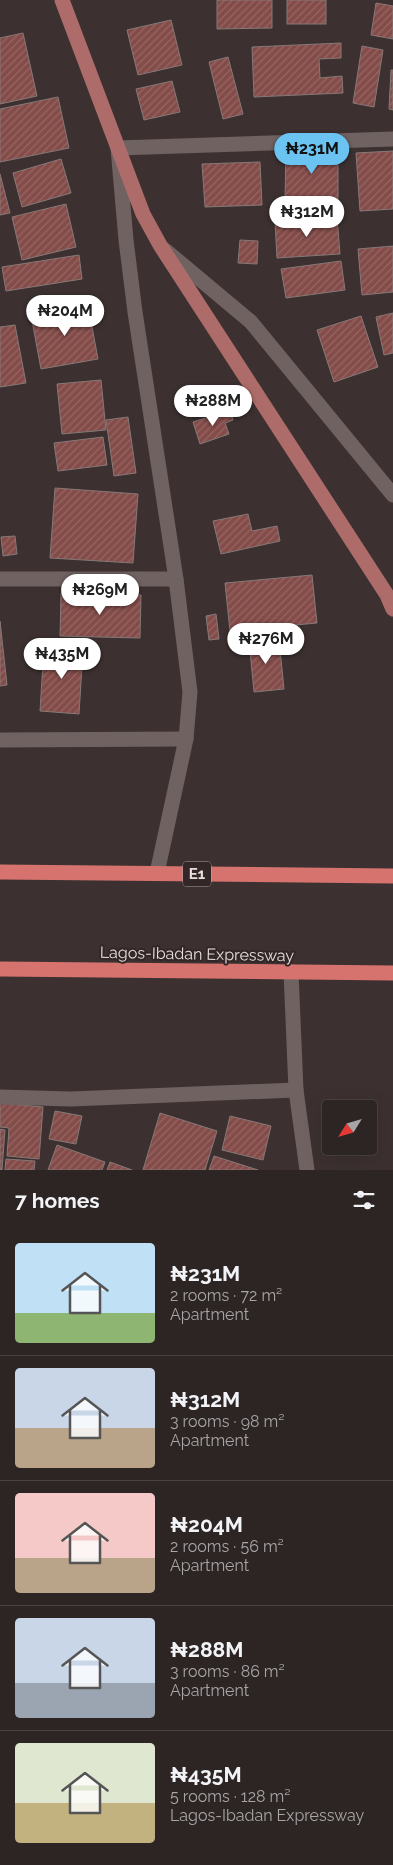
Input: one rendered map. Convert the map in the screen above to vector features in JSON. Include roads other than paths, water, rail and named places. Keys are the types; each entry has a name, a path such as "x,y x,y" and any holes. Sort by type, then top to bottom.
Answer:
{"highway":[{"name":"E1","path":"0,872 393,876"},
{"name":"Lagos-Ibadan Expressway","path":"0,969 393,973"}],"main road":[{"path":"62,0 143,214 160,245 387,595 393,609"}],"street":[{"path":"157,874 186,739 190,692 176,579 135,312 126,240 118,148 393,139"},
{"path":"160,245 251,322 393,495"},
{"path":"0,579 176,579"},
{"path":"0,740 186,739"},
{"path":"291,972 296,1090 307,1170"},
{"path":"0,1097 71,1099 296,1090"}]}
